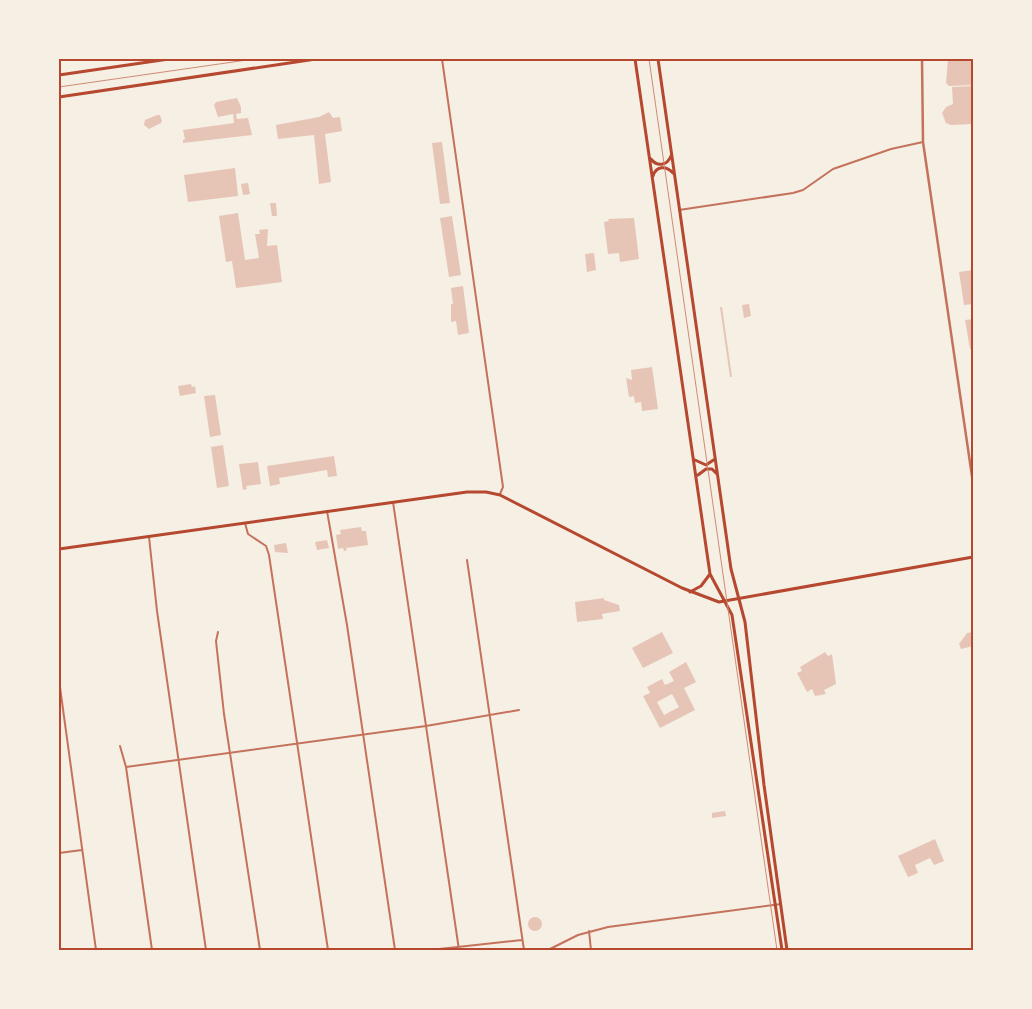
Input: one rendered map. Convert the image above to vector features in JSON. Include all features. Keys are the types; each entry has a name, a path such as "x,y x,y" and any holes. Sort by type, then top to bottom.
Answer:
{"main road":[{"path":"59,75 169,59"},
{"path":"59,97 316,59"},
{"path":"635,59 698,478 710,574 732,615 782,950"},
{"path":"658,59 731,569 747,638 764,785 787,950"},
{"path":"650,158 656,164 663,164 671,156"},
{"path":"653,178 656,170 662,168 669,169 674,176"},
{"path":"695,460 701,465 706,465 711,464 715,457"},
{"path":"698,478 700,473 706,469 714,470 718,474"},
{"path":"59,549 467,492 486,492 500,495 690,592 714,601 738,600 973,557"},
{"path":"690,592 701,586 710,574"}],"street":[{"path":"442,59 503,487 500,495"},
{"path":"922,59 923,142 973,483"},
{"path":"679,210 804,190 832,169 890,149 923,142"},
{"path":"393,502 459,949"},
{"path":"327,511 395,950"},
{"path":"246,523 248,534 266,546 269,555 328,950"},
{"path":"148,537 206,950"},
{"path":"467,560 524,950"},
{"path":"218,632 216,641 229,753 260,950"},
{"path":"59,680 96,950"},
{"path":"126,768 178,759 426,726 519,710"},
{"path":"120,746 126,768 152,950"},
{"path":"59,853 82,850"},
{"path":"548,950 589,931 780,904"},
{"path":"589,931 591,950"},
{"path":"430,950 459,949 522,940"}],"building":[{"path":"948,59 973,59 973,85 949,86 946,83"},
{"path":"973,86 973,124 951,125 946,123 942,113 946,107 953,104 952,87"},
{"path":"237,98 241,107 241,113 236,114 237,119 248,118 252,135 183,143 185,139 183,130 234,123 233,114 218,117 214,105 216,102"},
{"path":"329,112 333,118 340,117 342,131 325,134 331,182 319,184 314,135 278,139 276,125 319,117"},
{"path":"160,115 161,123 149,129 144,125 145,120"},
{"path":"442,142 450,203 440,204 432,143"},
{"path":"235,168 238,196 188,202 184,175"},
{"path":"248,183 250,194 243,195 241,184"},
{"path":"270,203 276,203 277,216 272,216"},
{"path":"238,213 245,260 259,258 255,234 260,234 259,230 268,229 267,246 277,245 282,282 236,288 232,261 226,262 219,216"},
{"path":"452,216 461,275 449,277 440,218"},
{"path":"634,218 639,259 620,262 619,253 608,254 604,222 609,221 608,219"},
{"path":"594,253 596,270 587,272 585,254"},
{"path":"973,270 973,304 964,305 959,272"},
{"path":"463,286 469,333 458,335 456,321 451,322 451,304 453,304 451,288"},
{"path":"749,304 751,316 744,318 742,305"},
{"path":"720,307 722,307 732,377 730,377"},
{"path":"973,319 973,349 970,349 965,320"},
{"path":"652,367 658,409 642,411 641,402 635,403 634,396 629,397 626,378 632,380 631,370"},
{"path":"191,384 192,387 195,386 196,393 180,396 178,386"},
{"path":"215,395 221,435 210,437 204,396"},
{"path":"223,445 229,486 217,488 211,447"},
{"path":"334,456 337,476 328,477 327,470 279,478 280,484 270,486 267,466"},
{"path":"258,462 261,484 246,486 247,489 243,490 239,464"},
{"path":"361,527 362,531 366,531 368,545 346,548 347,550 344,551 343,548 338,549 336,535 341,534 340,530"},
{"path":"327,540 329,548 317,550 315,542"},
{"path":"286,543 288,553 275,552 274,545"},
{"path":"604,598 604,600 619,605 620,611 602,614 603,619 577,622 575,602"},
{"path":"662,632 673,653 643,668 632,648"},
{"path":"973,632 973,646 961,649 959,644 967,633"},
{"path":"825,652 828,656 832,654 836,684 824,690 826,694 815,696 812,689 807,692 797,673 802,671 800,667"},
{"path":"686,662 696,682 684,688 695,710 660,728 643,696 650,693 647,687 662,679 665,685 674,681 669,672","holes":["672,694 679,707 664,715 657,702"]},
{"path":"725,811 726,816 712,818 712,813"},
{"path":"935,839 944,861 934,865 930,858 915,865 918,873 908,877 898,856"},
{"path":"535,917 540,919 542,924 540,929 535,931 530,929 528,924 530,919"}],"tram line":[{"path":"59,87 254,59"},
{"path":"649,59 777,950"}]}
